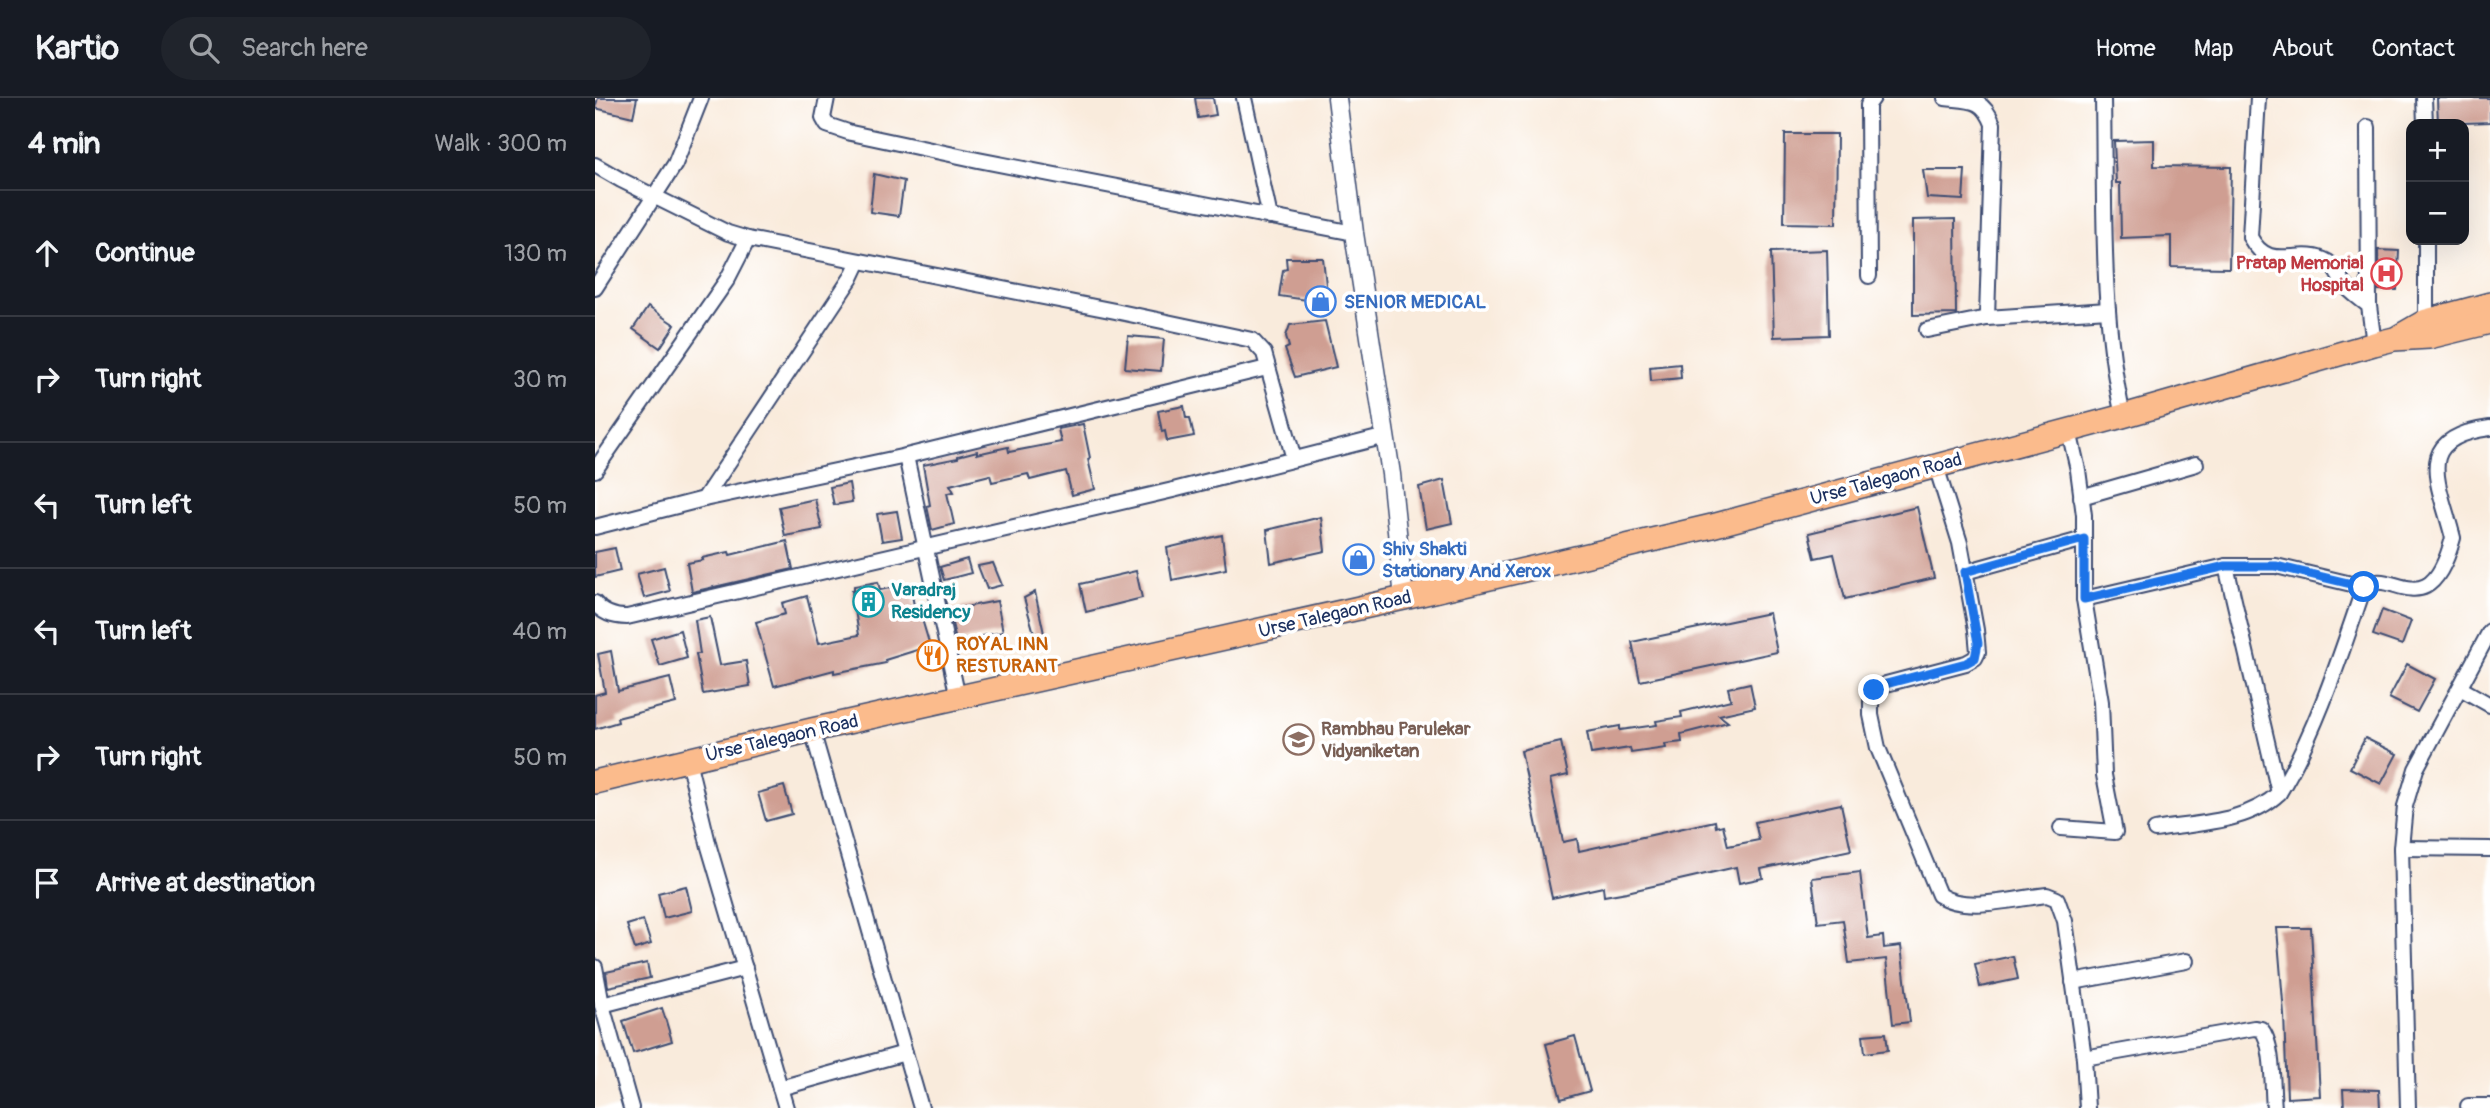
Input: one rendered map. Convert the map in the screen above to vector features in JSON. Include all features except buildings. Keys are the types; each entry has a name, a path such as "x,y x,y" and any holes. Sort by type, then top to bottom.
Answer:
{"highway":[{"name":"Urse Talegaon Road","path":"2384,342 2426,321 2490,304"},
{"name":"Urse Talegaon Road","path":"595,782 812,730 1404,598 1712,526 2123,416 2384,342 2429,337 2490,323"}],"street":[{"path":"595,288 655,197 685,143 701,98"},
{"path":"827,98 823,118 827,125 851,133 1354,233"},
{"path":"1244,98 1270,217"},
{"path":"1337,98 1354,233 1385,436 1404,598"},
{"path":"1870,276 1868,106 1873,98"},
{"path":"1945,98 1979,102 1988,110 1993,124 1987,318"},
{"path":"2103,98 2108,310 2116,382 2123,416"},
{"path":"2258,98 2250,237 2257,250 2265,255 2327,261 2345,286 2369,306"},
{"path":"2424,98 2425,119"},
{"path":"2368,127 2369,306 2384,342"},
{"path":"595,165 728,233 748,239 1251,340 1264,353 1294,459"},
{"path":"595,470 727,280 748,239"},
{"path":"2426,245 2426,321"},
{"path":"704,499 851,278 859,261"},
{"path":"1927,330 1987,318 2108,310"},
{"path":"595,527 704,499 906,456 1268,368"},
{"path":"2155,830 2246,814 2271,801 2279,793 2308,736 2364,587 2370,582 2378,582 2419,589 2428,586 2437,577 2453,538 2438,478 2436,463 2439,452 2445,442 2456,435 2490,428"},
{"path":"2061,828 2115,832 2104,775 2101,702 2084,599 2081,498 2069,430"},
{"path":"595,603 599,609 613,617 627,617 1160,493 1385,436"},
{"path":"906,456 958,698"},
{"path":"2081,498 2196,464"},
{"path":"1936,466 1960,543 1978,653 1966,663 1886,684 1874,690 1871,715 1878,748 1939,895 1957,904 2047,894 2057,899 2065,921 2084,1058 2088,1108"},
{"path":"1965,572 2084,539"},
{"path":"2084,599 2226,566 2276,566 2364,587"},
{"path":"2226,566 2279,793"},
{"path":"2408,1108 2401,848 2405,806 2416,769 2490,631"},
{"path":"2460,688 2490,705"},
{"path":"812,730 921,1108"},
{"path":"688,760 709,847 786,1108"},
{"path":"2401,848 2490,849"},
{"path":"2073,982 2186,961"},
{"path":"595,967 602,1005 631,1108"},
{"path":"602,1005 745,968"},
{"path":"2084,1058 2262,1029 2269,1045 2274,1108"},
{"path":"780,1088 905,1053"},
{"path":"2468,1106 2490,1106"}],"place":[{"name":"Pratap Memorial Hospital","path":"2387,274"},
{"name":"SENIOR MEDICAL","path":"1321,302"},
{"name":"Shiv Shakti Stationary And Xerox","path":"1359,560"},
{"name":"Varadraj Residency","path":"868,601"},
{"name":"ROYAL INN RESTURANT","path":"933,655"},
{"name":"Rambhau Parulekar Vidyaniketan","path":"1298,740"}],"route":[{"path":"1874,690 1975,658 1978,643 1965,572 2084,539 2084,599 2226,566 2276,566 2364,587"}]}
